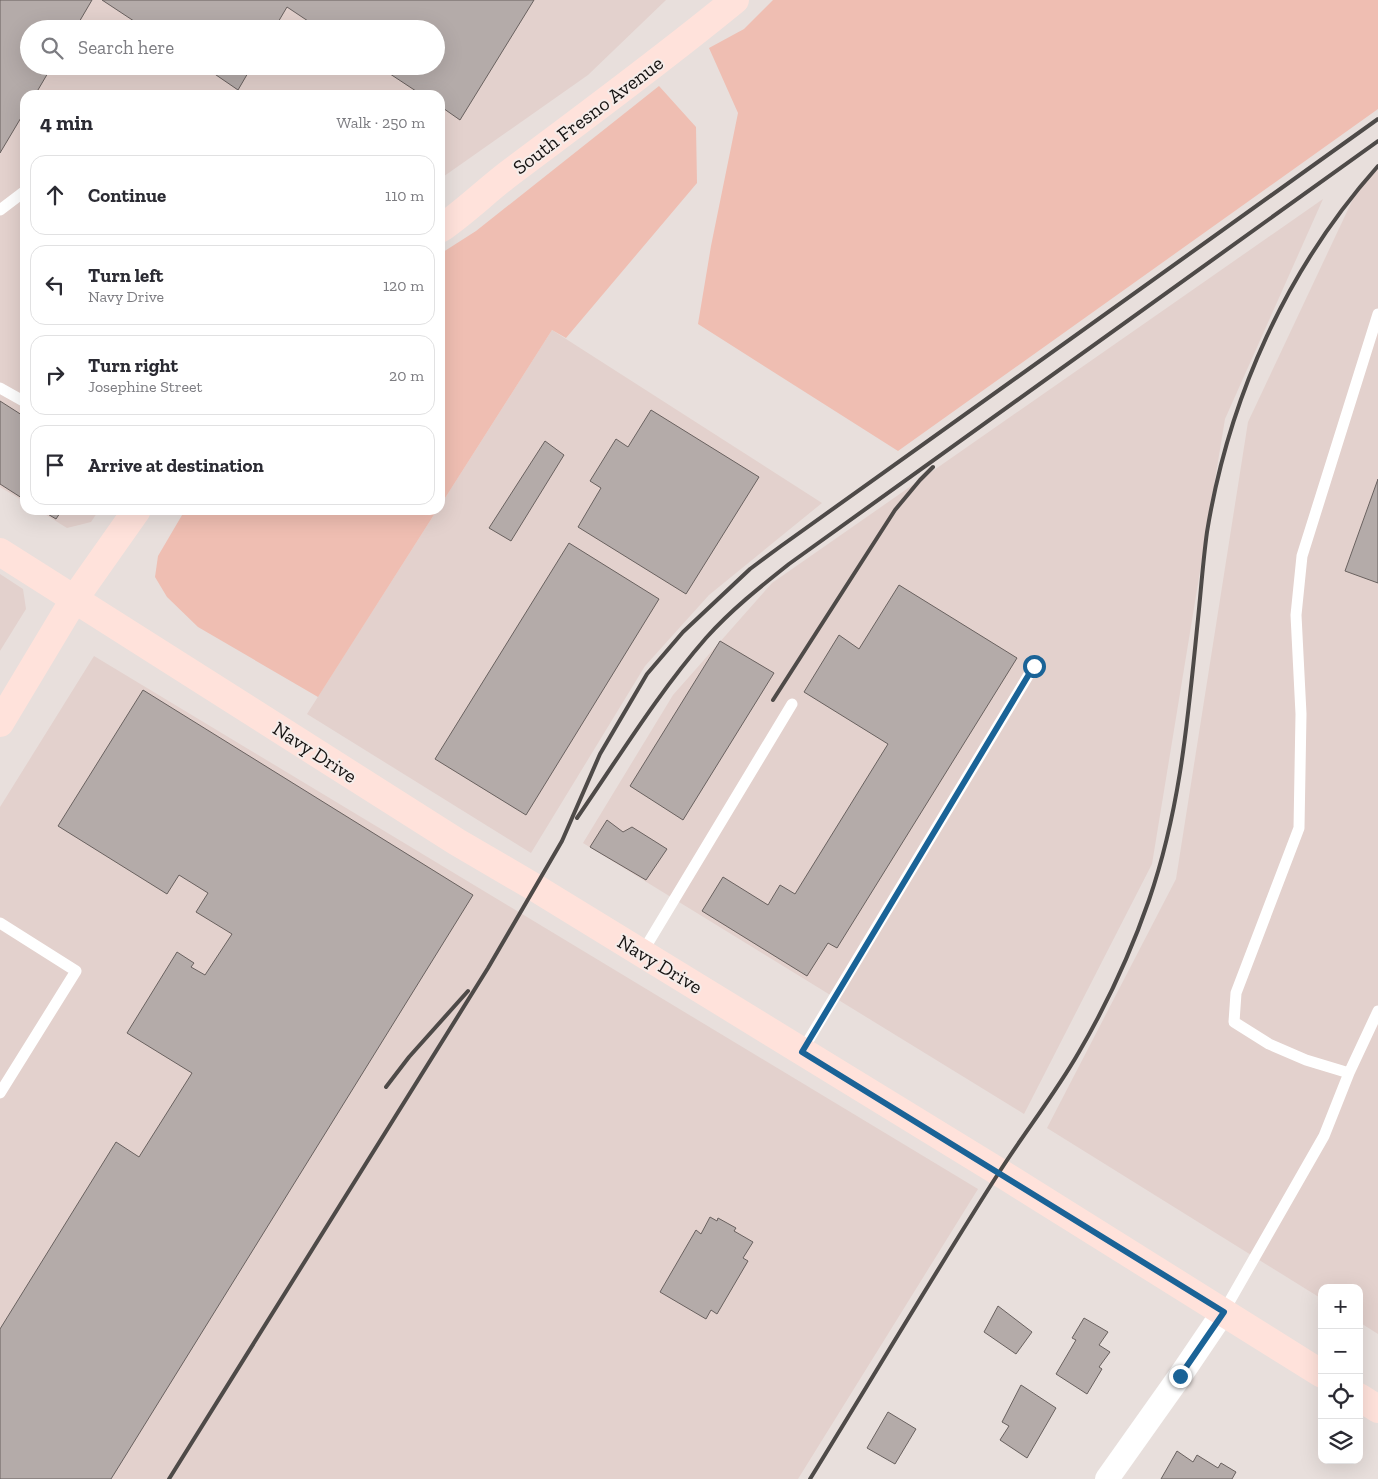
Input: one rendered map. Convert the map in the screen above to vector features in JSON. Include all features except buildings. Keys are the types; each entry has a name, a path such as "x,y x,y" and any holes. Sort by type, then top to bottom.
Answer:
{"street":[{"name":"South Fresno Avenue","path":"445,225 488,189 672,52 735,0"},
{"path":"0,723 75,598 133,515"},
{"name":"Navy Drive","path":"0,552 457,842 642,953 1318,1371"},
{"path":"1107,1479 1224,1312"},
{"path":"1363,1400 1378,1409"}],"lane":[{"path":"0,210 20,195"},
{"path":"1348,1073 1306,1060 1269,1044 1234,1022 1236,993 1299,828 1301,714 1296,615 1302,556 1378,314"},
{"path":"0,388 20,399"},
{"path":"802,1052 1034,666"},
{"path":"642,953 792,704"},
{"path":"0,923 76,971 0,1092"},
{"path":"1224,1312 1324,1136 1348,1073 1378,1011"}],"shaded area":[{"path":"0,0 666,0 588,75 445,175 445,90 20,90 20,499 0,487"},
{"path":"773,0 1378,0 1378,109 898,451 698,324 711,246 738,113 709,48 744,29"},
{"path":"659,86 696,127 697,183 566,338 552,330 445,498 445,251 476,231"},
{"path":"1378,168 1378,1334 1363,1325 1363,1284 1318,1284 1318,1297 1047,1128 1176,879 1248,422 1360,184"},
{"path":"1323,199 1225,419 1152,864 1024,1114 583,843 673,695 772,583"},
{"path":"552,330 822,503 709,595 645,666 531,853 307,714 434,515 445,515 445,498"},
{"path":"46,515 96,515 91,522 67,528"},
{"path":"182,515 434,515 318,697 198,627 167,597 155,577 158,556"},
{"path":"0,574 23,589 26,609 0,651"},
{"path":"94,656 978,1189 798,1479 0,1479 0,807"}],"railway":[{"path":"169,1479 488,968 562,841 600,754 647,674 683,632 750,569 781,546 1378,119"},
{"path":"577,818 639,726 688,659 706,638 757,590 789,564 1378,141"},
{"path":"810,1479 974,1212 1070,1068 1118,978 1149,900 1160,865 1176,796 1187,726 1207,532 1230,432 1247,384 1267,337 1290,291 1316,247 1345,205 1378,166"},
{"path":"773,700 895,510 933,467"},
{"path":"386,1087 409,1057 468,991"}],"route":[{"path":"1034,666 802,1052 1224,1312 1180,1376"}]}
